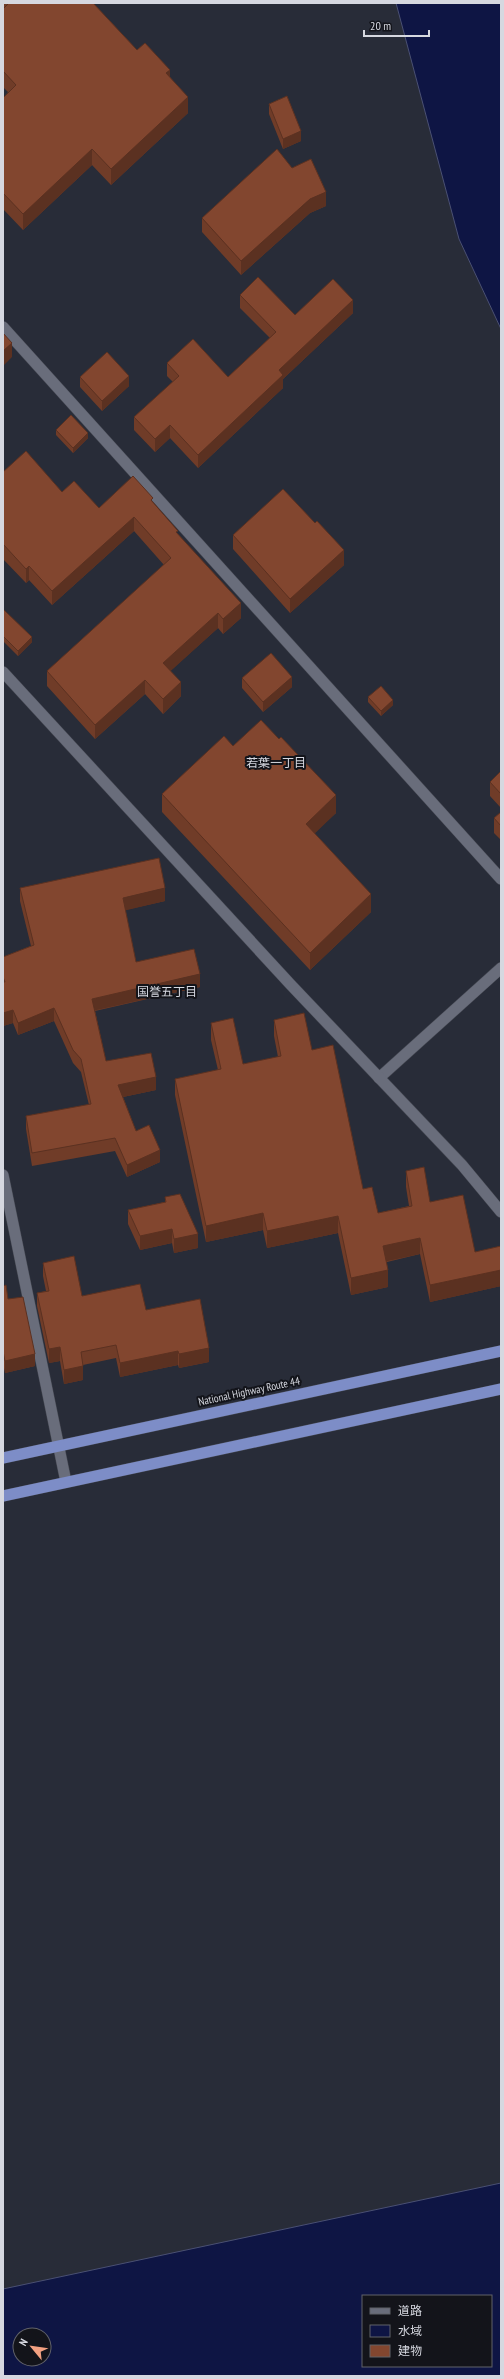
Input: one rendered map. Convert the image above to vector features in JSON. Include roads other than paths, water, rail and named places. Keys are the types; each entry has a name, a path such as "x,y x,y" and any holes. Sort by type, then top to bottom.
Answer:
{"highway":[{"name":"National Highway Route 44","path":"3,1458 501,1351"},
{"path":"3,1496 501,1389"}],"street":[{"path":"3,327 501,879"},
{"path":"3,672 378,1078 462,1165 501,1212"},
{"path":"378,1078 501,968"},
{"path":"3,1175 66,1482"}],"water":[{"path":"396,3 501,3 501,329 459,239"},
{"path":"501,2183 501,2376 3,2376 3,2289"}],"district":[{"name":"若葉一丁目","path":"276,762"},
{"name":"国誉五丁目","path":"167,991"}]}
